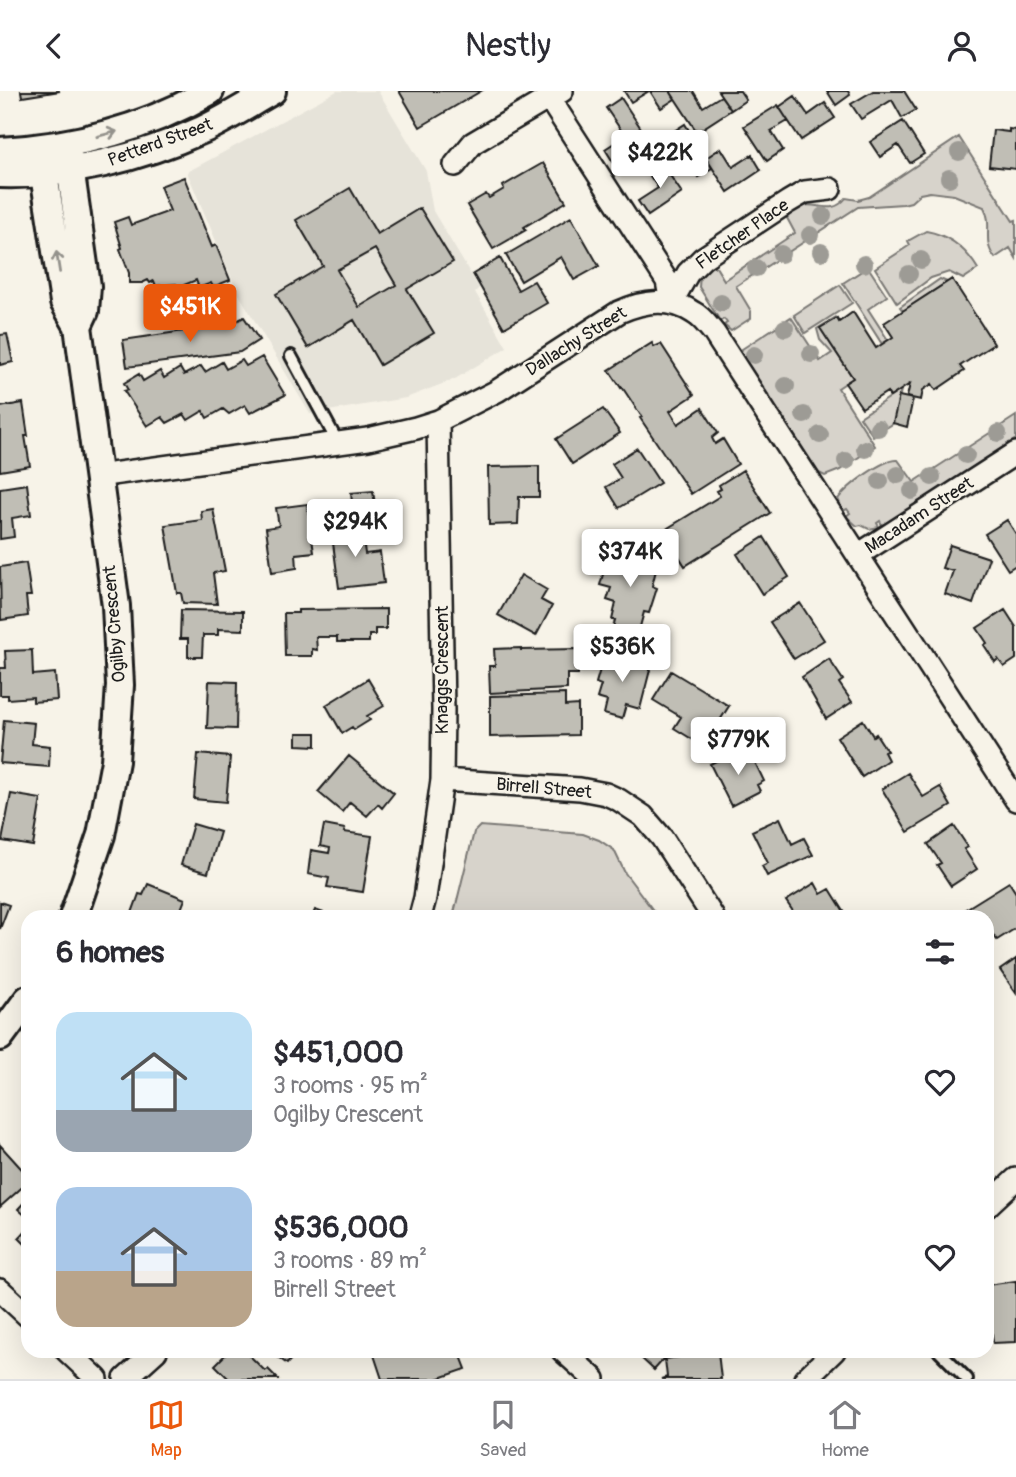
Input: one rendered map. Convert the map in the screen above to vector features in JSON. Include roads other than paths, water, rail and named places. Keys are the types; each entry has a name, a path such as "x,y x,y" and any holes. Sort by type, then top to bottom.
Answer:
{"street":[{"name":"Petterd Street","path":"0,174 42,161 68,157 123,159 201,116 272,91"},
{"path":"455,165 473,143 556,95 667,281 671,303 695,313 714,333 1016,800"},
{"name":"Petterd Street","path":"0,151 42,161"},
{"name":"Ogilby Crescent","path":"68,157 87,286 85,311 78,326 116,606 120,685 115,761 101,835 75,910"},
{"name":"Ogilby Crescent","path":"42,161 64,302 78,326"},
{"name":"Fletcher Place","path":"671,303 688,273 703,258 805,192 830,188"},
{"name":"Dallachy Street","path":"97,476 338,443 438,421 498,391 619,312 638,303 671,303"},
{"name":"Knaggs Crescent","path":"422,910 442,780 438,421"},
{"name":"Macadam Street","path":"858,555 1016,453"},
{"name":"Birrell Street","path":"442,780 580,789 606,794 619,800 643,816 662,838 708,910"},
{"path":"2,1029 21,1007"},
{"path":"994,1199 1016,1179"},
{"path":"0,1290 21,1310"},
{"path":"74,1358 97,1379"},
{"path":"125,1379 148,1358"},
{"path":"571,1358 594,1379"},
{"path":"805,1379 827,1358"}],"lane":[{"path":"291,356 338,443"},
{"path":"946,1358 967,1379"}]}
